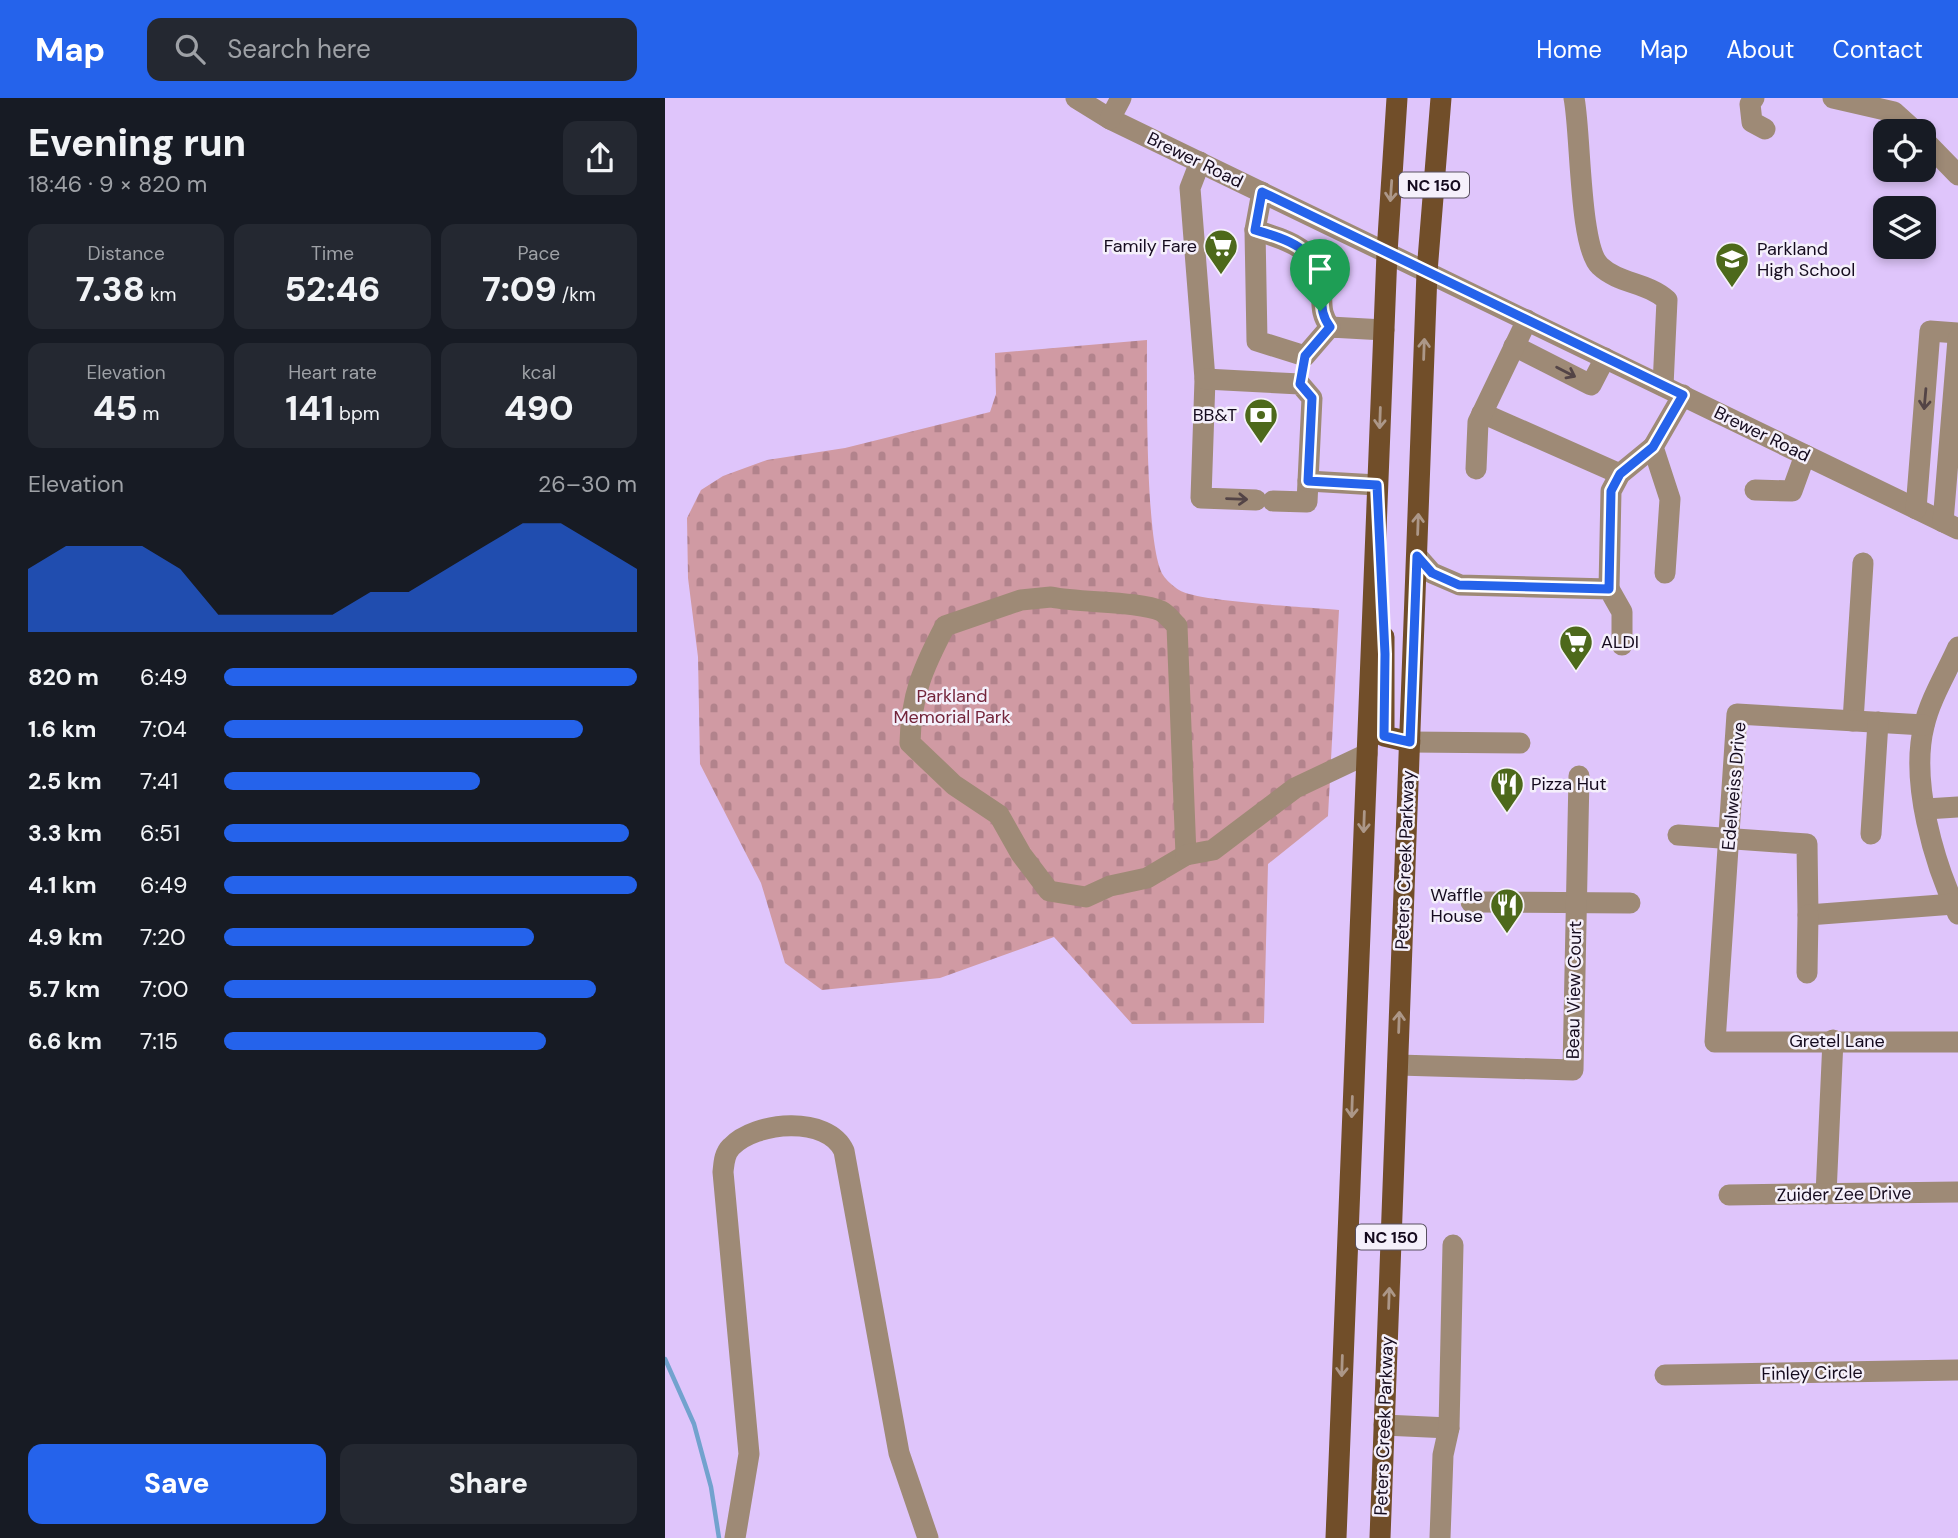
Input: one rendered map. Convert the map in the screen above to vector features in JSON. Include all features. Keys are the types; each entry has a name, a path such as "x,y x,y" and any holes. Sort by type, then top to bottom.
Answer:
{"main road":[{"name":"NC 150","path":"1339,1533 1377,490 1397,98"},
{"name":"Peters Creek Parkway","path":"1380,1538 1427,272 1441,98"},
{"path":"1377,490 1385,654 1384,736 1410,742"}],"street":[{"name":"Brewer Road","path":"1076,98 1111,119 1951,526"},
{"path":"1111,119 1121,98"},
{"path":"1574,98 1580,127 1588,247 1598,265 1615,277 1657,291 1667,300 1663,386"},
{"path":"1754,98 1750,104 1752,122 1765,129"},
{"path":"1833,98 1894,112 1902,119"},
{"path":"1936,153 1958,176"},
{"path":"1200,162 1190,188 1205,379 1201,498 1307,502 1312,398 1300,384 1205,379"},
{"path":"1262,192 1255,230 1257,341 1305,356"},
{"path":"1255,230 1297,243 1305,249 1317,270 1321,285 1321,314 1330,327"},
{"path":"1476,470 1478,422 1527,320"},
{"path":"1300,384 1305,356 1330,327"},
{"path":"1330,327 1384,330"},
{"path":"1916,509 1930,331 1958,333"},
{"path":"1951,526 1958,339"},
{"path":"1514,346 1591,384 1605,358"},
{"path":"1622,645 1622,612 1609,589 1611,491 1620,474 1653,447 1683,395"},
{"path":"1482,412 1620,474"},
{"path":"1653,447 1670,499 1665,573"},
{"path":"1755,490 1795,489 1805,455"},
{"path":"1308,481 1377,490"},
{"path":"1417,556 1432,573 1459,585 1609,589"},
{"path":"1853,721 1863,563"},
{"path":"1186,855 1178,626 1163,612 1142,605 1078,602 1051,597 1021,600 945,626 920,675 911,708 910,743 954,785 999,815 1021,854 1049,891 1086,897 1110,886 1147,878 1186,855 1213,850 1295,788 1367,754"},
{"path":"1808,915 1956,909 1928,825 1920,758 1924,725 1958,647"},
{"name":"Edelweiss Drive","path":"1715,1042 1737,714 1924,725"},
{"path":"1871,834 1878,722"},
{"path":"1410,742 1520,743"},
{"name":"Beau View Court","path":"1398,1065 1573,1070 1579,776"},
{"path":"1926,809 1958,807"},
{"path":"1678,835 1807,844 1807,973"},
{"path":"1471,902 1630,903"},
{"path":"1826,1194 1833,1040"},
{"name":"Gretel Lane","path":"1715,1042 1958,1042"},
{"path":"735,1538 749,1454 723,1172 724,1158 732,1145 748,1137 772,1129 807,1125 825,1130 840,1142 844,1151 899,1453 928,1538"},
{"name":"Zuider Zee Drive","path":"1729,1195 1958,1192"},
{"path":"1440,1538 1443,1455 1449,1428 1453,1245"},
{"name":"Finley Circle","path":"1665,1376 1958,1370"},
{"path":"1384,1425 1449,1428"}],"green space":[{"name":"Parkland Memorial Park","path":"1147,340 1150,499 1157,558 1164,577 1179,590 1208,598 1339,610 1328,816 1268,864 1264,1023 1132,1024 1054,937 940,978 822,990 785,963 761,883 700,764 698,657 688,578 687,518 701,490 723,476 767,460 845,448 990,412 996,394 995,353"}],"waterway":[{"path":"665,1359 694,1424 711,1487 719,1538"}],"place":[{"name":"Family Fare","path":"1221,276"},
{"name":"Parkland High School","path":"1732,289"},
{"name":"BB&T","path":"1261,445"},
{"name":"ALDI","path":"1576,672"},
{"name":"Pizza Hut","path":"1507,814"},
{"name":"Waffle House","path":"1507,935"}],"route":[{"path":"1262,192 1683,395 1653,447 1620,474 1611,491 1609,589 1459,585 1432,573 1417,556 1410,742 1384,736 1385,654 1377,485 1308,481 1312,398 1308,390 1300,384 1305,356 1330,327 1320,311 1321,285 1317,270 1305,249 1297,243 1255,230 1262,192"}]}
